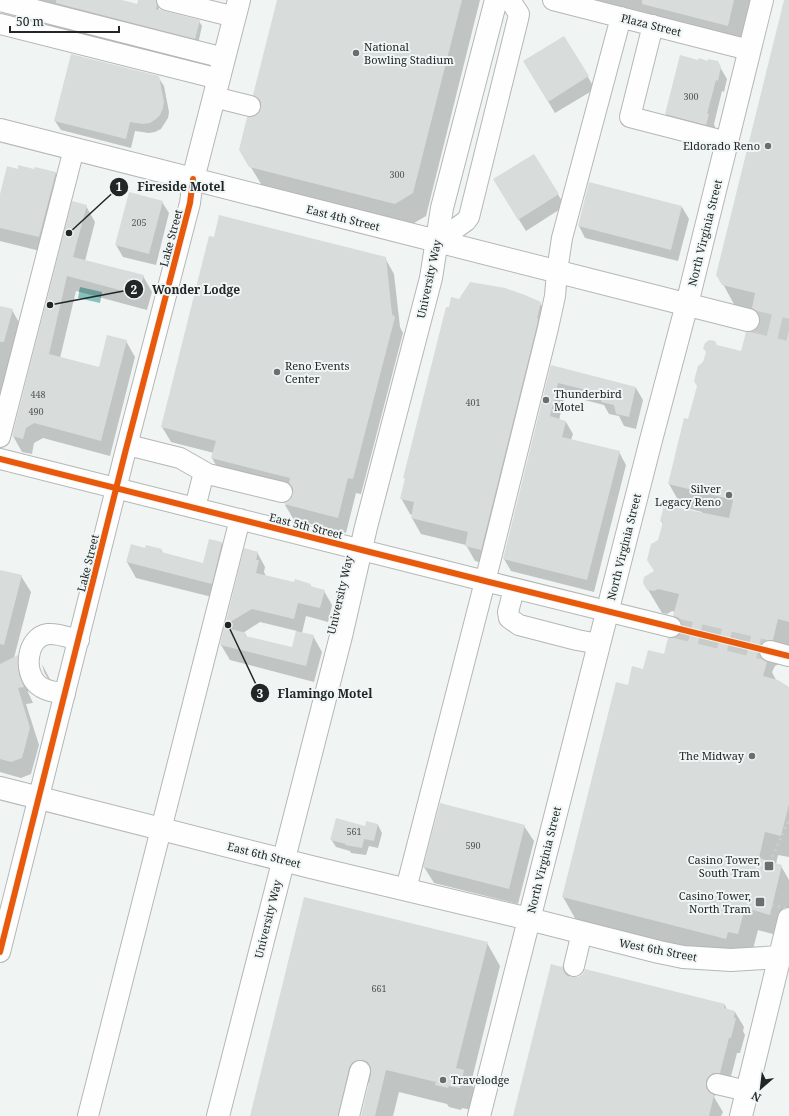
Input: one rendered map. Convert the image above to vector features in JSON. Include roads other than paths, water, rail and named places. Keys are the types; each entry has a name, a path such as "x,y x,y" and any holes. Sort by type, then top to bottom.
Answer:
{"main road":[{"name":"University Way","path":"218,1116 341,636 360,550 431,278 442,208 496,0"},
{"name":"North Virginia Street","path":"479,1116 687,304 762,0"},
{"name":"Lake Street","path":"193,179 237,9"},
{"name":"East 4th Street","path":"0,130 748,320"},
{"name":"East 6th Street","path":"0,788 529,919"},
{"name":"West 6th Street","path":"529,919 683,957 731,960 785,956"},
{"path":"744,1103 785,956 789,919"}],"street":[{"path":"167,0 237,9"},
{"path":"437,242 466,221 468,216 519,14 510,0"},
{"name":"Plaza Street","path":"553,0 749,50"},
{"path":"0,1 224,58"},
{"path":"406,889 485,581 555,296 562,238 621,17"},
{"path":"0,24 216,88 250,106"},
{"path":"653,25 630,117 727,142"},
{"path":"0,437 74,149"},
{"name":"Lake Street","path":"0,952 190,204 193,179"},
{"path":"128,445 180,458 204,472 282,492"},
{"name":"East 5th Street","path":"0,459 514,589 671,627"},
{"path":"195,508 204,472"},
{"path":"88,1116 240,519"},
{"path":"514,589 508,612 509,618 513,622 519,625 577,640 599,644"},
{"path":"65,694 43,688 31,677 29,658 31,650 37,640 46,634 79,640"},
{"path":"770,651 789,656"},
{"path":"574,966 582,932"},
{"path":"349,1116 360,1071"},
{"path":"716,1089 744,1103"}],"water":[{"path":"80,287 102,292 100,303 78,298"}],"tunnel":[{"path":"748,320 789,330"},
{"path":"671,627 770,651"}],"railway":[{"path":"770,862 789,820"},
{"path":"772,905 789,909"}],"place":[{"name":"National Bowling Stadium","path":"356,53"},
{"name":"Eldorado Reno","path":"768,146"},
{"name":"Fireside Motel","path":"69,233"},
{"name":"Wonder Lodge","path":"50,305"},
{"name":"Reno Events Center","path":"277,372"},
{"name":"Thunderbird Motel","path":"546,400"},
{"name":"Silver Legacy Reno","path":"729,495"},
{"name":"Flamingo Motel","path":"228,625"},
{"name":"The Midway","path":"752,756"},
{"name":"Casino Tower, South Tram","path":"769,866"},
{"name":"Casino Tower, North Tram","path":"760,902"},
{"name":"Travelodge","path":"443,1080"}]}
